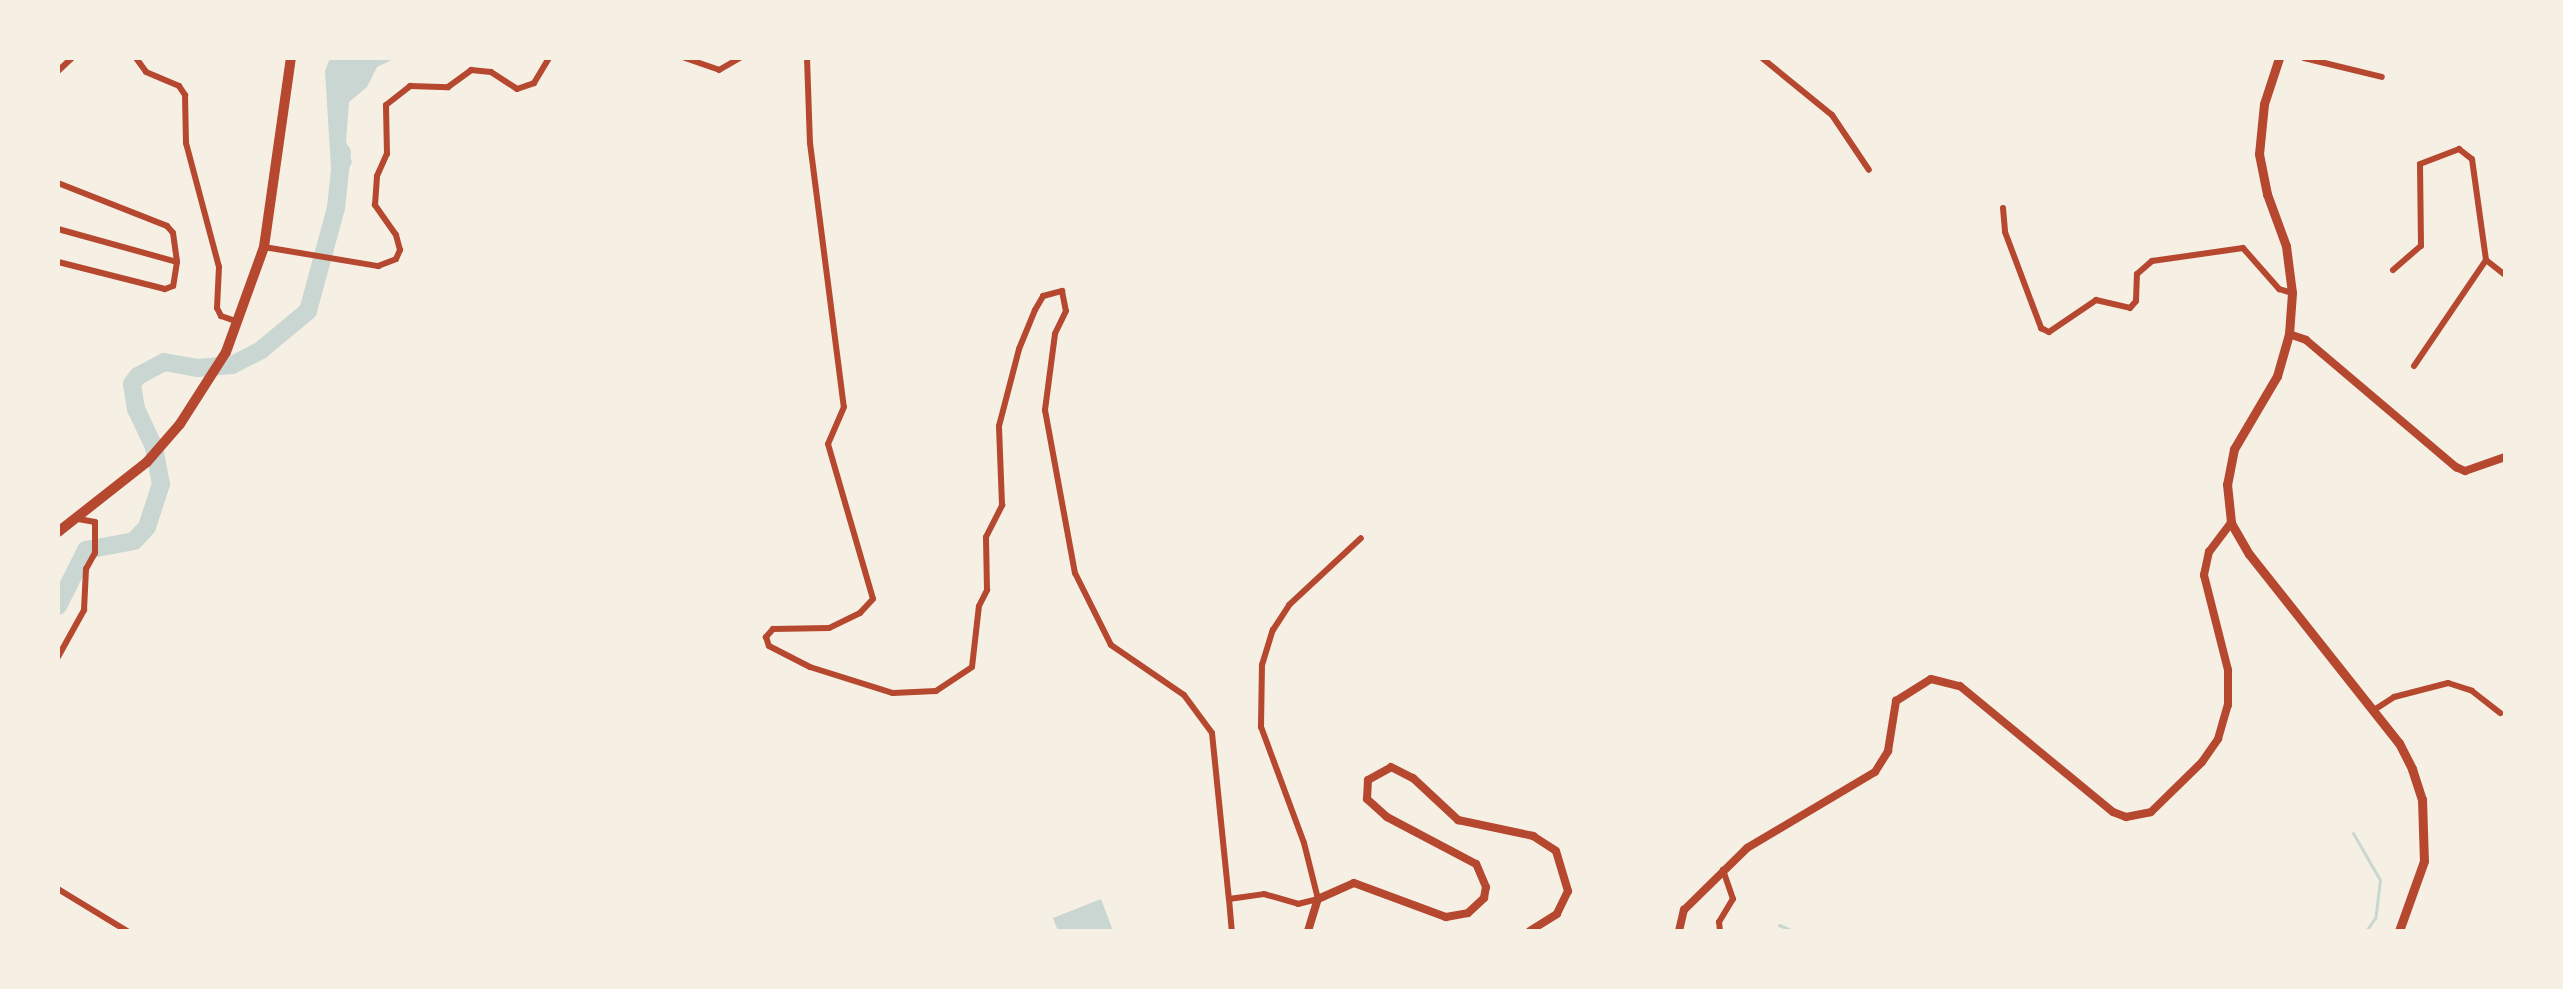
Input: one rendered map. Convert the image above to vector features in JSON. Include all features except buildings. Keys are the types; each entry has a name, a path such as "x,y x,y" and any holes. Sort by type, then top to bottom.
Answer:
{"main road":[{"path":"58,532 147,462 202,392 226,352 264,247 291,58"},
{"path":"2279,58 2264,104 2259,154 2267,194 2286,246 2292,293 2289,334 2277,376 2234,449 2227,484 2231,523 2249,554 2374,710 2412,769 2425,827 2424,861 2399,931"}],"street":[{"path":"58,71 72,58"},
{"path":"136,58 146,72 179,86 185,95 186,143 219,267 217,308 221,316 238,322"},
{"path":"264,247 355,263 386,264 400,250 375,205 377,176 387,154 384,114 396,93 420,84 436,90 448,87 462,72 471,70 491,72 517,89 534,83 549,58"},
{"path":"685,58 719,70 740,58"},
{"path":"807,58 810,143 844,407 828,444 873,599 860,613 829,628 781,627 766,640 810,667 893,693 936,691 972,667 979,606 987,590 986,537 1002,505 999,426 1019,349 1035,310 1051,290 1062,291 1066,311 1052,346 1045,410 1065,498 1070,553 1111,645 1184,695 1212,733 1232,931"},
{"path":"1762,58 1832,115 1869,170"},
{"path":"2304,58 2382,77"},
{"path":"2393,270 2421,246 2420,164 2459,149 2472,159 2486,260 2414,366"},
{"path":"58,183 167,226 173,233 177,262 173,286 165,289 58,262"},
{"path":"2003,208 2005,232 2041,328 2049,332 2096,300 2130,308 2136,301 2137,274 2152,261 2243,248 2279,289 2292,293"},
{"path":"58,229 177,262"},
{"path":"2486,260 2505,275"},
{"path":"2289,334 2306,340 2456,467 2465,471 2505,457"},
{"path":"58,657 84,610 86,569 95,553 95,522 78,519"},
{"path":"1679,931 1684,910 1723,870 1771,831 1875,772 1888,751 1896,701 1931,679 1960,686 2113,812 2126,817 2151,812 2202,762 2218,739 2228,705 2228,670 2204,575 2209,552 2231,523"},
{"path":"1308,931 1318,899 1261,727 1258,695 1273,630 1313,580 1361,538"},
{"path":"2374,710 2417,688 2448,683 2492,703 2500,713"},
{"path":"1229,899 1264,894 1298,904 1318,899 1339,886 1371,885 1446,917 1468,913 1484,898 1486,887 1476,864 1387,817 1367,799 1368,780 1391,767 1413,778 1440,809 1458,820 1533,836 1556,851 1568,891 1557,914 1530,931"},
{"path":"1720,931 1719,922 1733,899 1723,870"},
{"path":"58,889 127,931"}],"shaded area":[{"path":"330,58 396,58 377,67 367,87 349,102 346,141 352,162 345,177 335,175 332,184 325,71"},
{"path":"1101,899 1113,931 1058,931 1053,918"}],"waterway":[{"path":"58,606 86,550 134,541 147,527 161,484 154,447 136,409 132,384 138,376 164,362 198,368 232,365 261,350 308,311 336,208 342,152"},
{"path":"2353,833 2380,880 2375,918 2366,931"},
{"path":"1779,925 1793,931"}]}
